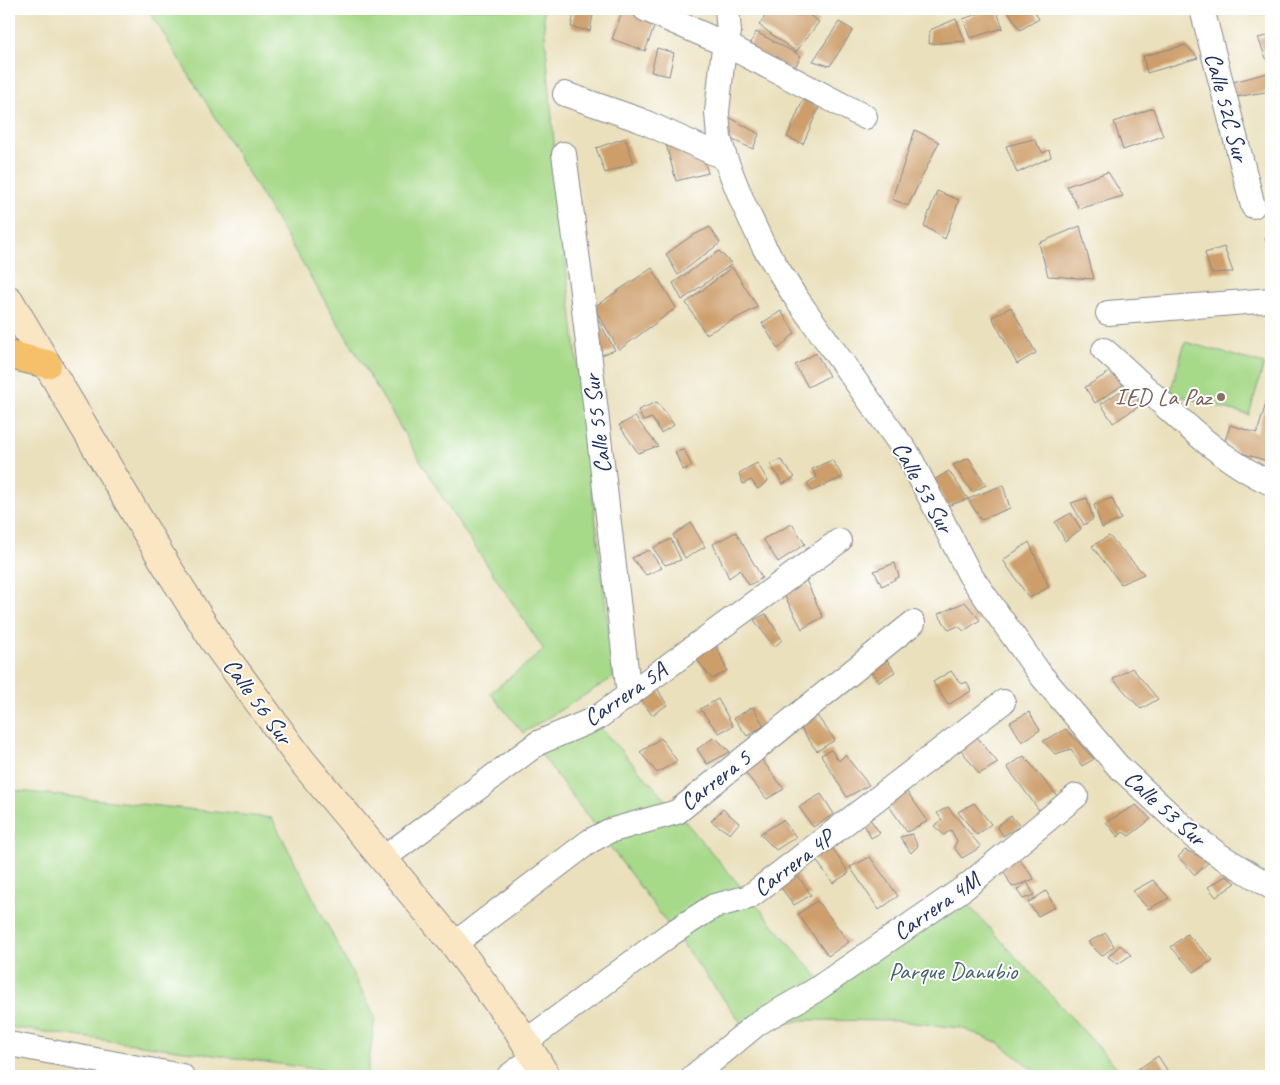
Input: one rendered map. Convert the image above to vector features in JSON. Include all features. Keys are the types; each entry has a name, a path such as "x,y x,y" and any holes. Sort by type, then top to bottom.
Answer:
{"main road":[{"path":"9,355 47,364"}],"street":[{"path":"645,9 727,38 865,117"},
{"name":"Calle 53 Sur","path":"727,9 727,38 720,75 717,112 719,138 743,203 764,246 779,271 800,304 909,456 970,575 1040,674 1117,765 1193,836 1219,855 1271,887"},
{"path":"727,38 743,9"},
{"name":"Calle 52C Sur","path":"1202,9 1253,206"},
{"path":"565,94 640,120 725,158"},
{"name":"Calle 55 Sur","path":"564,154 629,695"},
{"name":"Calle 56 Sur","path":"9,300 166,565 214,640 302,760 454,944 535,1059"},
{"path":"1108,313 1271,300"},
{"path":"1104,350 1207,443 1250,474 1271,483"},
{"name":"Carrera 5A","path":"384,858 538,743 597,718 839,541"},
{"name":"Carrera 5","path":"454,944 590,841 608,830 677,812 913,623"},
{"name":"Carrera 4P","path":"509,1076 535,1059 672,933 714,906 749,897 1002,702"},
{"name":"Carrera 4M","path":"694,1076 758,1023 814,991 966,886 1076,796"},
{"path":"9,1044 182,1076"}],"green space":[{"path":"148,9 543,9 560,215 614,677 523,733 490,693 544,650 447,505"},
{"path":"1185,342 1264,364 1249,415 1170,393"},
{"name":"Parque Danubio","path":"597,724 677,812 829,990 962,898 1125,1076 1041,1076 999,1043 961,1028 897,1021 803,1020 748,1032 538,750"},
{"path":"9,790 272,818 375,1017 367,1076 9,1027"}],"building":[{"path":"575,9 594,9 590,31 571,27"},
{"path":"623,9 636,9 658,17 645,51 612,39"},
{"path":"770,9 801,9 819,22 796,52 759,25"},
{"path":"996,9 1003,28 970,38 963,19"},
{"path":"1011,9 1033,9 1039,19 1020,30 1008,11"},
{"path":"956,19 965,41 929,44 930,30"},
{"path":"839,22 853,30 830,66 813,61"},
{"path":"756,32 801,56 793,71 749,47"},
{"path":"1271,35 1271,62 1268,63 1258,38"},
{"path":"1186,45 1198,58 1147,73 1143,56"},
{"path":"657,48 674,53 669,76 651,72"},
{"path":"1271,72 1271,91 1230,98 1225,84"},
{"path":"803,100 819,107 803,144 787,137"},
{"path":"1153,108 1163,136 1123,150 1114,122"},
{"path":"727,116 759,134 753,149 726,137"},
{"path":"915,130 939,142 908,206 892,199"},
{"path":"664,137 701,151 708,173 676,181"},
{"path":"625,138 634,163 605,173 596,148"},
{"path":"1034,139 1043,153 1049,150 1051,157 1017,173 1006,146"},
{"path":"1108,172 1123,196 1079,209 1067,186"},
{"path":"937,191 959,200 945,239 924,226"},
{"path":"1080,226 1094,279 1048,276 1039,243"},
{"path":"710,227 720,243 678,275 666,254 690,237"},
{"path":"1271,236 1271,261 1265,238"},
{"path":"1224,247 1233,272 1211,273 1205,253"},
{"path":"719,251 732,264 682,300 673,283"},
{"path":"732,267 758,307 706,334 686,303"},
{"path":"652,268 676,308 619,350 594,307"},
{"path":"591,307 615,350 594,358"},
{"path":"1011,307 1036,353 1017,364 992,317"},
{"path":"781,311 795,333 778,349 762,323"},
{"path":"816,353 829,376 808,387 795,365"},
{"path":"1113,370 1123,385 1095,403 1085,387"},
{"path":"1128,386 1141,405 1113,423 1101,404"},
{"path":"1271,387 1271,462 1238,452 1225,441 1230,425 1257,433"},
{"path":"657,402 674,425 661,433 652,418 643,421 638,410"},
{"path":"635,417 658,446 638,453 619,425"},
{"path":"684,450 692,466 683,470 675,452"},
{"path":"969,458 986,485 972,492 953,465"},
{"path":"781,460 795,477 783,484 770,464"},
{"path":"832,460 843,477 812,491 807,483 817,477 812,469"},
{"path":"757,463 768,481 758,489 751,480 743,484 739,473"},
{"path":"949,471 968,499 947,506 934,480"},
{"path":"1003,485 1010,508 981,520 968,499"},
{"path":"1087,498 1093,519 1084,525 1071,503"},
{"path":"1112,498 1121,519 1102,528 1094,505"},
{"path":"1071,513 1081,529 1065,541 1055,522"},
{"path":"691,523 705,547 685,558 673,535"},
{"path":"792,524 805,544 778,562 763,539"},
{"path":"736,532 762,578 749,585 740,570 729,578 713,544"},
{"path":"1109,536 1144,574 1121,584 1092,546"},
{"path":"671,539 681,560 665,565 653,548"},
{"path":"1029,542 1049,587 1029,598 1003,560"},
{"path":"649,550 662,568 646,575 632,558"},
{"path":"895,563 899,577 882,586 874,571"},
{"path":"804,576 823,617 802,629 781,589"},
{"path":"965,602 980,620 964,631 958,626 949,630 938,614"},
{"path":"766,614 782,640 774,647 754,620"},
{"path":"715,642 727,671 712,679 694,656"},
{"path":"884,655 895,672 879,682 866,666"},
{"path":"1132,668 1158,699 1141,709 1113,679"},
{"path":"951,671 961,684 967,682 971,691 948,705 933,682"},
{"path":"657,688 667,705 652,715 641,700"},
{"path":"718,699 733,726 719,733 700,709"},
{"path":"753,707 764,726 747,736 734,718"},
{"path":"1029,712 1040,730 1022,742 1010,722"},
{"path":"817,716 835,740 817,751 798,725"},
{"path":"1066,729 1094,759 1082,766 1071,749 1055,754 1043,741"},
{"path":"974,733 998,763 979,774 957,744"},
{"path":"715,737 730,752 707,764 697,749"},
{"path":"661,738 677,761 657,773 640,752"},
{"path":"831,750 839,761 845,755 869,785 847,797 821,755"},
{"path":"759,756 784,789 767,799 741,768"},
{"path":"1024,756 1058,797 1039,810 1007,767"},
{"path":"903,786 928,821 907,832 885,800"},
{"path":"821,794 834,814 813,827 799,807"},
{"path":"974,803 991,824 977,835 958,812"},
{"path":"1136,805 1151,819 1129,836 1123,832 1118,837 1106,822"},
{"path":"948,807 981,847 962,858 954,847 957,841 951,830 944,835 934,826 942,820 937,813"},
{"path":"723,809 739,823 730,834 711,821"},
{"path":"1011,816 1020,826 1003,836 997,826"},
{"path":"869,818 880,833 871,838 863,822"},
{"path":"783,820 796,837 776,850 760,834"},
{"path":"912,834 918,846 911,853 900,837"},
{"path":"829,843 849,873 833,883 812,855"},
{"path":"1185,850 1210,861 1195,875 1178,857"},
{"path":"1017,856 1034,879 1012,887 1002,868"},
{"path":"870,857 898,896 879,910 850,867"},
{"path":"796,873 811,895 794,905 778,884"},
{"path":"1226,876 1236,883 1216,897 1208,887"},
{"path":"1153,880 1169,898 1148,909 1133,891"},
{"path":"1027,882 1034,895 1023,899 1017,890"},
{"path":"1046,891 1055,907 1038,916 1028,903"},
{"path":"817,901 849,942 828,956 798,914"},
{"path":"1106,933 1114,946 1102,956 1088,942"},
{"path":"1187,934 1213,960 1194,972 1171,947"},
{"path":"1120,945 1131,955 1118,964 1108,957"},
{"path":"1158,1056 1167,1070 1158,1076 1134,1076 1132,1073"}],"place":[{"name":"IED La Paz","path":"1221,397"}]}
